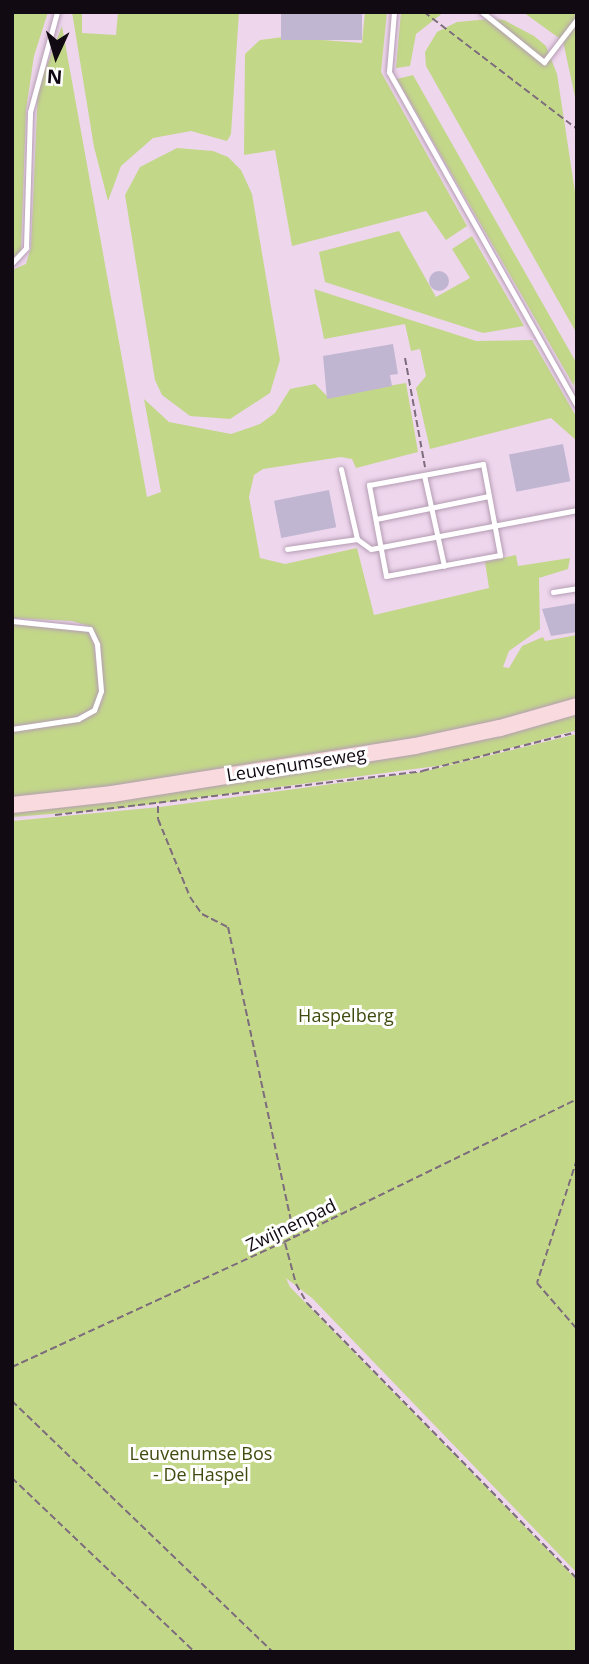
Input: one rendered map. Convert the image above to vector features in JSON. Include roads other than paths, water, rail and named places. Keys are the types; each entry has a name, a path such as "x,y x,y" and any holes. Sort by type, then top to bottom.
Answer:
{"main road":[{"name":"Leuvenumseweg","path":"12,805 113,794 415,746 500,728 577,706"}],"lane":[{"path":"12,263 26,248 30,112 58,12"},
{"path":"394,12 388,72 576,402"},
{"path":"482,12 544,62 577,19"},
{"path":"482,464 500,555 386,576 369,485 425,475 482,464"},
{"path":"341,469 357,539 371,549 577,510"},
{"path":"425,475 444,566"},
{"path":"376,519 489,496"},
{"path":"287,549 357,539"},
{"path":"553,592 577,588"},
{"path":"12,621 90,629 97,643 101,691 94,710 78,719 12,729"}],"park label":[{"name":"Haspelberg","path":"346,1015"},
{"name":"Leuvenumse Bos - De Haspel","path":"201,1464"}]}
